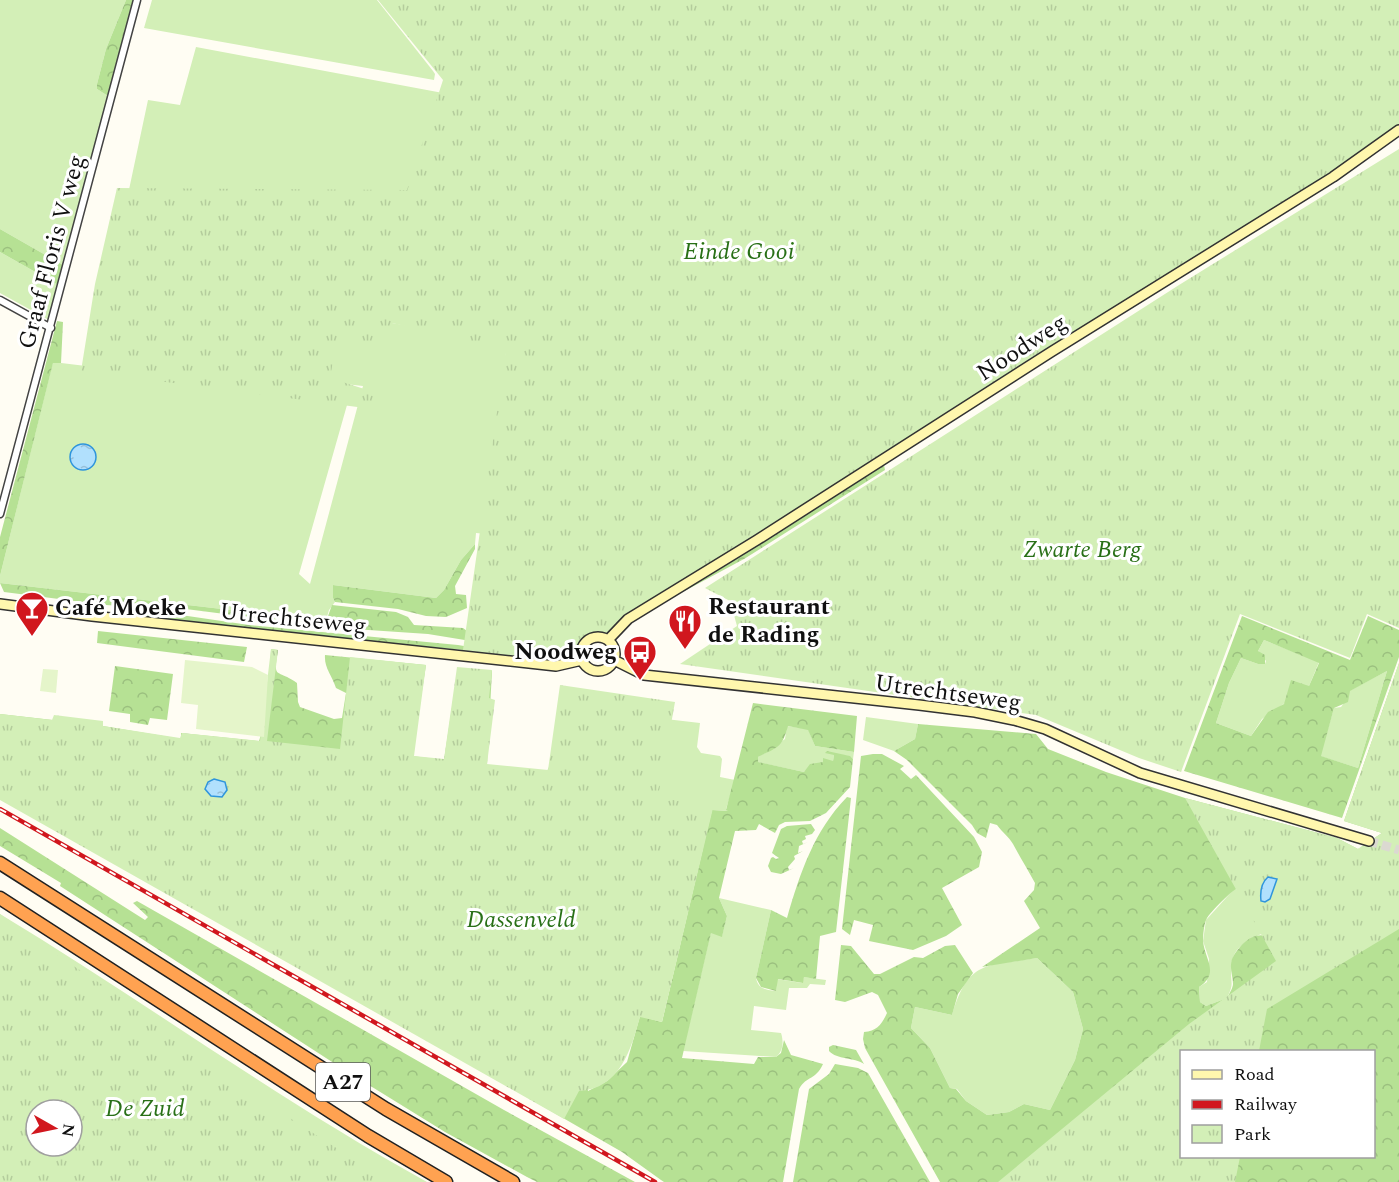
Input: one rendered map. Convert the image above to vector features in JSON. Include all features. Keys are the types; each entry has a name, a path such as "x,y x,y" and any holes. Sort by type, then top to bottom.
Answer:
{"highway":[{"name":"A27","path":"0,863 386,1109 513,1182"},
{"name":"A27","path":"0,898 368,1136 446,1182"}],"main road":[{"name":"Noodweg","path":"608,640 628,619 1333,177 1399,129"},
{"name":"Utrechtseweg","path":"0,604 556,666 582,660"},
{"path":"598,637 608,640 615,649 614,660 611,666 598,671 591,670 582,660 582,649 588,640 598,637"},
{"name":"Utrechtseweg","path":"614,660 644,675 657,677 920,705 1014,720 1045,729 1140,773 1369,841"}],"street":[{"name":"Graaf Floris V weg","path":"0,514 137,0"},
{"path":"0,300 51,328"}],"green space":[{"path":"0,0 126,0 106,49 97,84 97,89 108,96 63,265 0,229"},
{"path":"126,0 134,0 108,96 97,89 97,84 106,49"},
{"path":"152,0 377,0 433,71 434,80 144,28"},
{"name":"Einde Gooi","path":"378,0 1399,0 1399,130 552,670 462,657 506,349 392,323 375,345 337,339 330,378 380,394 365,408 81,371 95,284 117,188 407,190 443,80"},
{"path":"196,47 443,93 405,208 123,218 148,100 180,105"},
{"name":"Zwarte Berg","path":"1399,149 1399,628 1367,614 1350,658 1240,614 1181,772 1139,758 1036,715 680,664 737,626 730,601 705,588 1179,285"},
{"path":"0,229 63,265 60,286 0,252"},
{"path":"0,252 60,286 49,320 0,293"},
{"path":"369,319 507,343 487,534 476,533 475,544 461,560 444,590 436,598 333,585 335,602 329,610 324,627 271,620 272,615 0,583 53,362 349,398 299,574 310,584 363,386 318,381 325,330"},
{"path":"57,321 63,322 61,363 53,363 0,576 0,537"},
{"path":"884,465 885,470 744,559 666,601"},
{"path":"475,544 475,549 455,586 456,594 466,595 467,608 446,617 335,602 333,598 333,585 436,598 444,590 461,560"},
{"path":"0,583 272,615 271,620 139,603 121,606 106,605 4,592"},
{"path":"332,605 396,612 408,617 414,625 463,628 483,643 428,634 324,627"},
{"path":"140,609 249,625 458,645 488,650 474,651 291,634 114,614"},
{"path":"1242,616 1350,660 1368,616 1399,630 1399,657 1342,818 1184,771","holes":["1264,640 1319,663 1309,686 1291,680 1284,704 1268,712 1251,736 1216,723 1229,683 1241,658 1265,664 1265,655 1258,651","1387,671 1358,768 1321,756 1334,708 1348,702 1350,691"]},
{"path":"98,631 247,647 244,662 97,643"},
{"path":"1264,640 1319,662 1309,686 1262,719 1251,736 1216,723 1229,683 1241,658 1265,664 1266,661 1258,651"},
{"name":"Dassenveld","path":"271,649 278,650 276,670 297,683 300,707 334,719 342,718 346,693 336,688 327,668 325,655 426,665 412,756 444,760 458,668 492,671 487,765 547,771 552,761 588,1091 607,1081 627,1062 640,1016 662,1022 712,810 728,811 726,810 753,703 857,716 854,752 815,746 808,730 788,726 781,743 758,757 758,762 804,772 810,764 823,762 823,758 833,761 834,755 825,753 827,751 850,756 853,759 850,787 826,813 810,821 785,822 779,825 775,833 759,824 756,830 735,831 719,898 727,916 722,937 711,933 682,1058 754,1064 758,1057 776,1057 781,1053 784,1040 791,1055 823,1064 817,1073 799,1089 783,1182 664,1182 622,1152 67,832 0,790 0,714 97,725 181,739 181,733 259,741 268,712"},
{"name":"Dassenveld","path":"271,649 278,650 267,741 340,749 350,657 426,665 414,756 444,759 457,667 492,670 489,698 495,700 487,764 548,770 560,685 675,702 658,797 713,808 662,1022 640,1017 622,1065 605,1083 593,1089 579,1091 564,1119 0,800 0,714 52,720 54,715 103,721 103,726 180,738 182,733 260,741"},
{"path":"185,660 252,667 268,675 264,737 196,729 198,705 181,703"},
{"path":"1399,663 1399,836 1359,848 1382,833 1344,821"},
{"path":"1399,663 1399,929 1267,1009 1259,1050 1180,1050 1180,1158 1240,1158 1235,1182 998,1182 1189,1024 1276,961 1185,798 1337,838 1358,849 1382,833 1344,821"},
{"path":"115,666 173,674 167,720 150,718 148,725 130,722 130,714 109,711"},
{"path":"43,669 58,670 56,693 40,691"},
{"path":"1387,671 1358,768 1320,756 1334,708 1341,707 1349,696 1349,691"},
{"path":"571,708 700,723 697,747 701,753 720,756 722,759 720,777 735,780 726,809 729,811 712,810 704,848 525,819 563,752"},
{"path":"866,717 918,724 915,739 894,751 863,740"},
{"path":"918,724 1036,734 1048,749 1106,772 1185,798 1337,838 1357,849 1245,883 1235,889 1210,914 1205,923 1203,941 1210,971 1209,977 1199,987 1200,1002 1206,1006 1227,998 1233,986 1232,959 1250,938 1266,936 1399,863 1399,1182 1166,1182 1180,1158 1375,1158 1375,1050 1180,1050 1180,1054 1046,1182 940,1182 865,1048 864,1032 878,1026 887,1013 878,995 872,992 845,1002 835,1000 841,945 851,946 874,974 880,974 914,957 923,958 945,946 955,945 973,973 958,994 952,1015 915,1007 911,1028 930,1048 950,1088 956,1089 966,1101 987,1115 1009,1112 1024,1104 1050,1110 1075,1060 1083,1029 1073,992 1037,958 982,967 1040,928 1024,901 1034,890 1035,883 1011,841 997,825 990,823 986,838 977,833 972,825 907,760 894,751 915,739"},
{"path":"787,726 808,729 815,746 854,752 853,759 849,756 834,755 833,761 816,764 804,772 757,762 758,757 785,739"},
{"path":"882,754 904,766 900,769 911,779 916,775 974,837 982,852 979,867 942,888 962,925 946,936 913,950 869,941 873,925 854,920 850,935 842,929 861,756"},
{"path":"847,797 851,798 836,932 820,936 816,979 804,977 803,983 778,979 776,991 761,987 756,978 771,910 787,918 803,869 817,838 835,810"},
{"path":"811,824 815,830 812,834 805,836 803,844 808,842 799,846 798,853 803,851 794,856 795,859 788,867 789,870 794,868 781,874 771,872 768,866 771,858 779,858 772,853 781,829 787,826"},
{"path":"0,828 145,920 148,917 133,903 137,901 635,1182 537,1182 445,1132 343,1069 60,886 61,883 0,846"},
{"path":"1235,888 1276,929 1253,938 1240,947 1232,961 1231,987 1227,998 1206,1006 1200,1002 1199,987 1207,982 1209,959 1203,941 1206,920"},
{"path":"719,898 771,910 756,978 761,987 776,991 777,979 802,983 804,977 826,980 825,985 810,984 807,988 789,988 786,1010 754,1006 751,1030 781,1033 782,1046 776,1057 683,1051 711,932 722,936 727,916"},
{"path":"0,914 265,1085 427,1182 274,1182 0,933"},
{"name":"De Zuid","path":"0,914 13,923 14,928 130,1004 195,1057 383,1178 393,1182 0,1182"},
{"path":"1037,958 1073,992 1083,1029 1075,1060 1050,1110 1024,1104 1009,1112 987,1115 966,1101 957,1089 950,1088 930,1048 911,1028 915,1007 952,1015 958,997 973,974 992,965"},
{"path":"833,1045 856,1050 864,1064 832,1054 829,1047"},
{"path":"835,1064 858,1068 868,1073 930,1182 793,1182 809,1089 829,1074"}],"water":[{"path":"83,444 92,448 96,457 92,466 83,470 74,466 70,457 74,448"},
{"path":"214,779 225,782 227,790 222,797 211,796 205,789 208,782"},
{"path":"1268,877 1277,879 1270,899 1265,902 1261,901 1261,891"}],"tunnel":[{"path":"1369,841 1399,850"}],"railway":[{"path":"0,809 655,1182"}],"place":[{"name":"Café Moeke","path":"32,637"},
{"name":"Restaurant de Rading","path":"685,650"},
{"name":"Noodweg","path":"640,681"}]}
